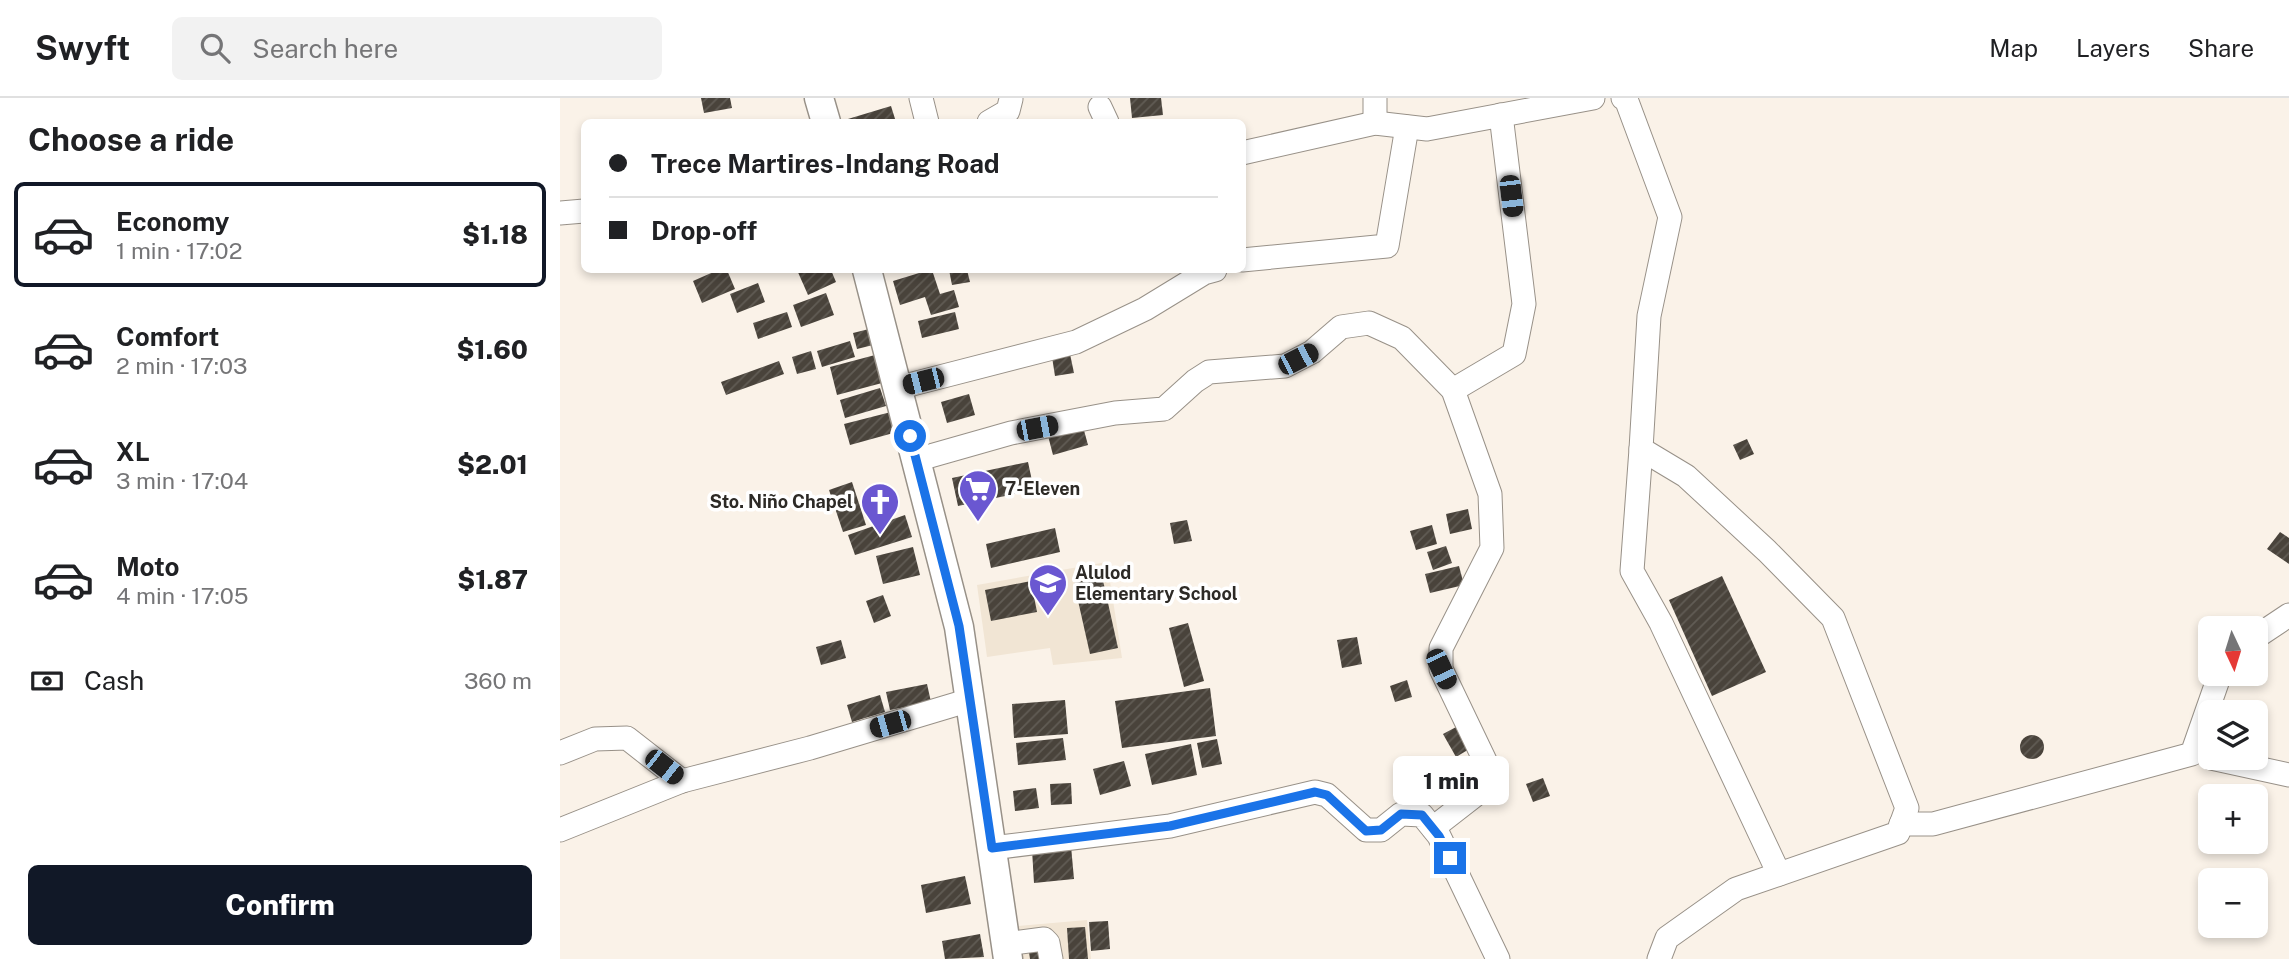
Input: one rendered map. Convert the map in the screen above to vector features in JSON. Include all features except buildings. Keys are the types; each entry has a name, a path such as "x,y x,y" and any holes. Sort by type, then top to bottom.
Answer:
{"main road":[{"path":"819,98 825,119"},
{"path":"868,273 959,626 1007,952"}],"street":[{"path":"921,98 926,119"},
{"path":"1375,98 1375,123"},
{"path":"1246,152 1375,123 1427,129 1593,98"},
{"path":"1623,98 1626,99 1670,217 1648,316 1632,571 1661,623 1779,874"},
{"path":"994,119 1008,111 1011,99"},
{"path":"1453,390 1514,354 1524,304 1500,115"},
{"path":"1246,260 1387,246 1408,127"},
{"path":"560,213 581,211"},
{"path":"897,388 1076,342 1145,309 1210,273"},
{"path":"916,460 1012,433 1115,413 1164,409 1209,372 1285,366 1312,352 1341,327 1370,323 1402,338 1453,390 1490,494 1492,548 1441,648 1441,669 1487,765 1478,793 1433,828"},
{"path":"1641,449 1686,476 1768,551 1833,618 1907,808 1898,833 1735,889 1667,939 1659,959"},
{"path":"2268,629 2289,615"},
{"path":"560,830 682,781 810,748 970,700"},
{"path":"560,753 595,739 627,738 682,781"},
{"path":"1902,824 1933,824 2198,758"},
{"path":"2267,770 2289,775"},
{"path":"992,848 1170,826 1315,792 1327,795 1366,831 1381,830 1401,814 1422,815 1439,836 1498,959"},
{"path":"1007,952 1044,939 1048,943 1051,959"}],"shaded area":[{"name":"Alulod Elementary School","path":"1107,562 1122,658 1053,665 1050,648 987,657 977,585"},
{"path":"1087,920 1091,959 1023,959 1018,926"}],"place":[{"name":"7-Eleven","path":"978,523"},
{"name":"Sto. Niño Chapel","path":"880,536"},
{"name":"Alulod Elementary School","path":"1048,617"}],"route":[{"path":"910,436 959,626 992,848 1170,826 1315,792 1327,795 1366,831 1381,830 1401,814 1422,815 1439,836 1450,858"}]}
